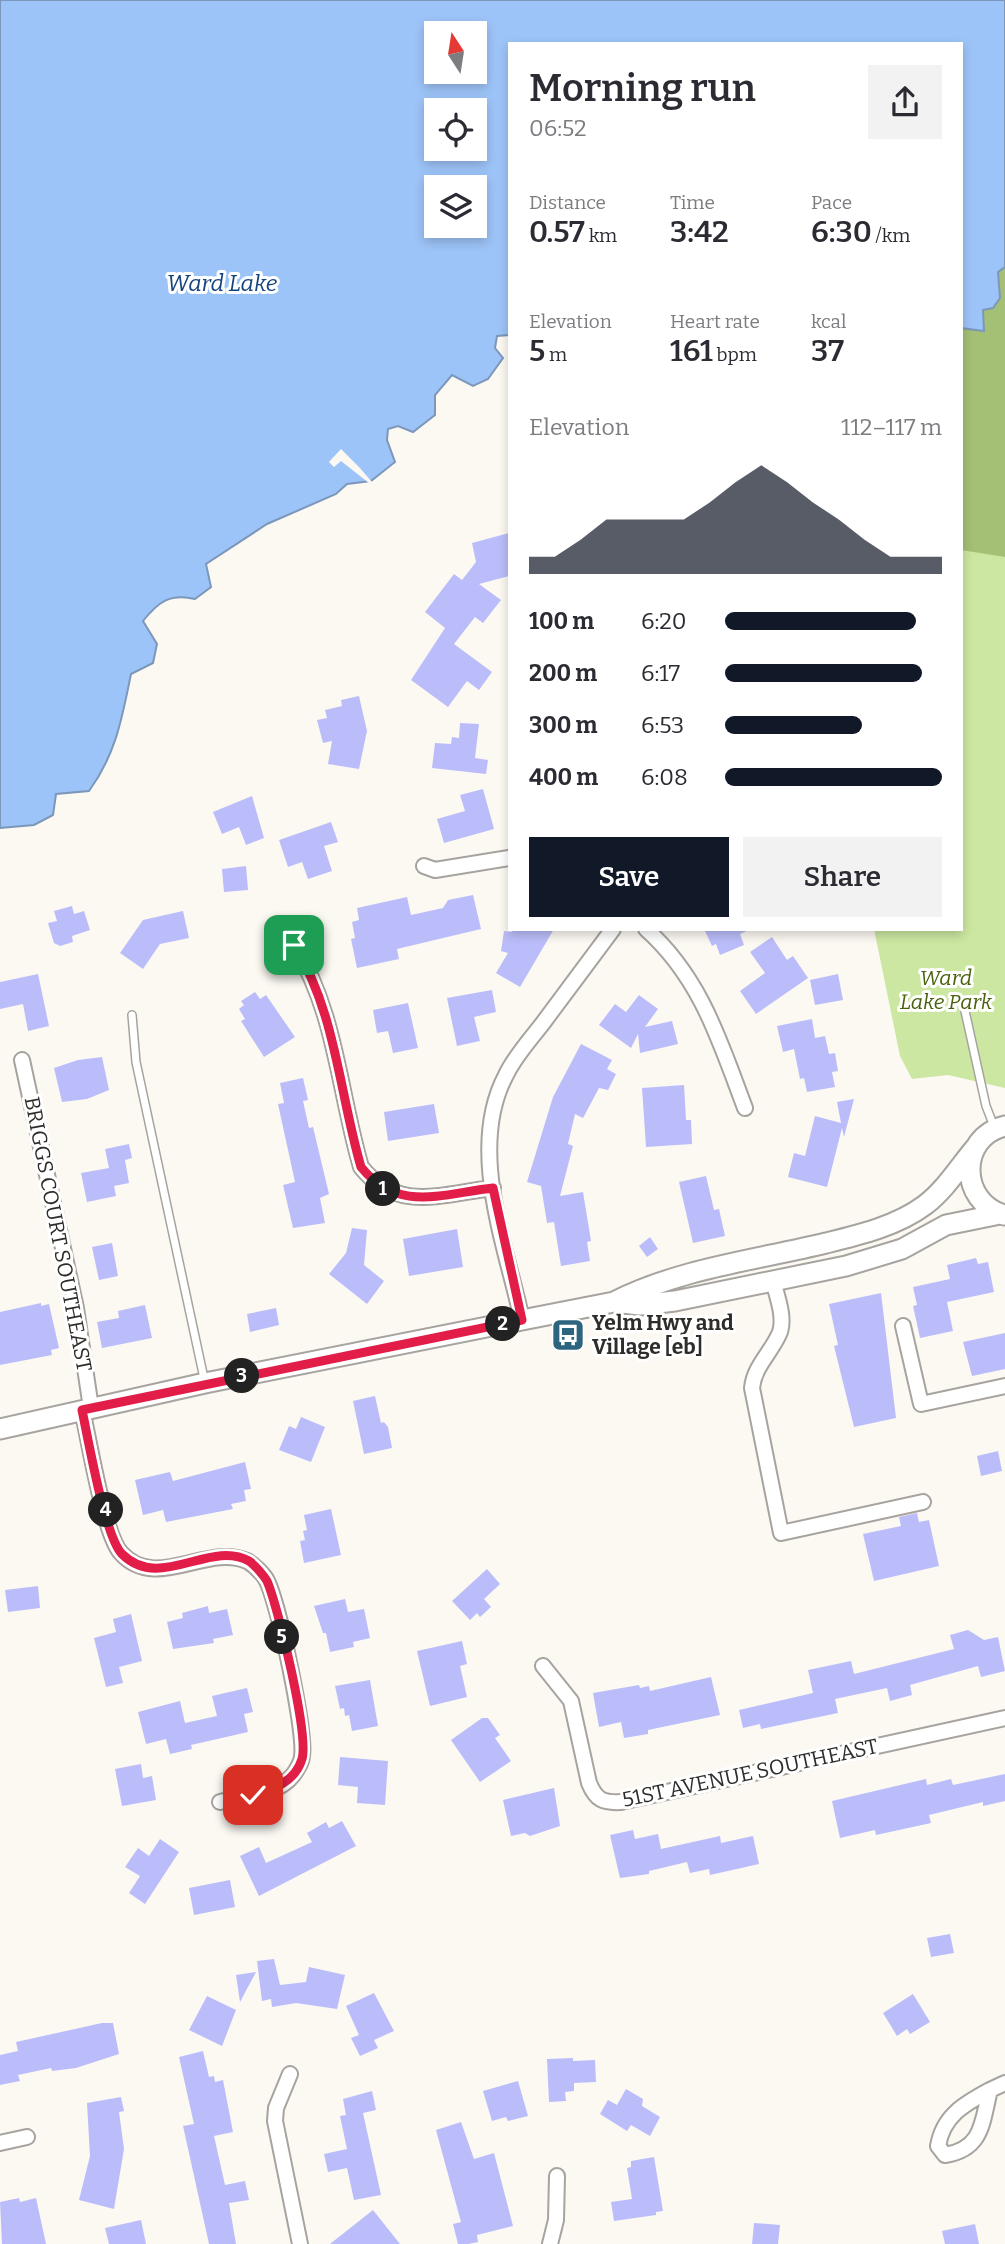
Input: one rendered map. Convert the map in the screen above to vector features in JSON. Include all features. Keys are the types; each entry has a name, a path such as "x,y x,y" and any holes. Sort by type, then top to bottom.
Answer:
{"main road":[{"path":"614,1303 636,1291 669,1280 844,1238 905,1217 942,1190 975,1149 1001,1127"},
{"path":"975,1149 969,1167 972,1187 983,1204 1003,1214"},
{"path":"0,1429 205,1383 522,1320 614,1303 640,1305 675,1301 846,1266 902,1249 946,1225 1003,1214"}],"street":[{"path":"424,866 435,870 508,858"},
{"path":"522,1320 493,1188 491,1132 505,1076 612,931"},
{"path":"648,931 697,988 709,1012 745,1108"},
{"path":"294,945 311,971 325,1006 352,1139 361,1167 374,1184 395,1196 415,1198 493,1188"},
{"name":"BRIGGS COURT SOUTHEAST","path":"22,1060 76,1308 87,1409 111,1532 120,1552 140,1567 162,1569 227,1556 249,1561 266,1579 276,1609 300,1719 302,1758 293,1776 276,1789 220,1802"},
{"path":"773,1281 782,1318 780,1331 753,1377 752,1388 781,1533 923,1502"},
{"path":"903,1326 921,1404 1005,1386"},
{"name":"51ST AVENUE SOUTHEAST","path":"543,1666 571,1701 589,1783 594,1795 605,1803 621,1802 1005,1718"},
{"path":"290,2074 276,2108 275,2121 300,2244"},
{"path":"990,2090 976,2139 962,2152 945,2155 938,2146 941,2129 952,2114 990,2090 1005,2083"},
{"path":"0,2143 27,2137"},
{"path":"550,2244 556,2220 557,2176"}],"lane":[{"path":"965,1011 986,1106 1001,1127"},
{"path":"132,1014 136,1062 205,1383"}],"green space":[{"name":"Ward Lake Park","path":"1005,249 1005,1088 948,1075 912,1079 900,1056 874,931 963,931 963,287"},
{"path":"1005,249 1005,557 963,550 963,287"}],"water":[{"name":"Ward Lake","path":"0,0 1005,0 1005,267 998,272 1000,298 993,308 983,310 984,331 963,328 963,42 508,42 508,335 497,336 495,348 503,358 488,379 473,386 452,375 435,395 435,415 413,432 398,426 388,429 387,440 395,462 371,481 347,484 336,494 267,524 206,564 211,587 195,599 172,598 154,609 143,621 157,644 153,663 131,674 121,721 106,763 89,791 56,794 53,815 34,825 0,828"}],"pier":[{"path":"341,449 372,482 369,483 341,461 334,467 329,462"}],"building":[{"path":"508,533 508,576 479,584 501,600 483,623 475,617 454,644 492,672 479,690 467,681 448,707 411,680 445,628 425,612 454,574 462,580 476,562 472,543"},
{"path":"359,696 367,731 359,769 328,764 332,741 323,743 317,720 327,718 325,710 342,706 341,700"},
{"path":"460,723 479,724 475,758 488,760 486,774 432,768 435,743 451,744 452,737 459,738"},
{"path":"483,789 494,829 444,843 437,819 465,811 460,795"},
{"path":"252,796 264,838 246,845 239,827 222,834 213,812"},
{"path":"331,822 338,842 324,846 332,871 308,879 302,862 288,867 279,840"},
{"path":"246,866 248,890 224,892 222,869"},
{"path":"473,895 481,929 397,949 399,959 357,968 351,939 355,938 352,922 359,920 357,908 407,897 411,915 443,908 448,900"},
{"path":"72,906 74,914 84,911 90,930 72,936 73,942 60,946 54,943 48,923 57,921 54,911"},
{"path":"183,911 189,938 160,944 143,969 120,953 143,920"},
{"path":"504,931 553,931 520,987 496,973 508,953 501,951"},
{"path":"705,931 747,931 740,934 744,945 720,955 716,944 712,946"},
{"path":"772,937 787,960 793,956 808,978 756,1014 740,991 765,973 750,952"},
{"path":"38,974 49,1026 28,1031 23,1004 0,1009 0,982"},
{"path":"838,974 843,1000 815,1005 810,980"},
{"path":"492,990 496,1012 474,1017 480,1041 457,1046 447,998"},
{"path":"255,992 260,999 266,995 295,1037 264,1057 241,1021 245,1019 239,1009 244,1005 241,1001"},
{"path":"639,995 658,1009 645,1027 672,1021 678,1044 640,1053 638,1034 631,1048 599,1025 615,1004 626,1012"},
{"path":"408,1003 418,1048 393,1053 388,1031 377,1033 373,1010"},
{"path":"812,1019 815,1038 825,1036 829,1054 835,1053 838,1071 832,1072 835,1087 807,1092 804,1078 800,1079 794,1049 783,1052 777,1026"},
{"path":"581,1044 612,1060 607,1069 616,1074 608,1090 599,1088 583,1118 575,1114 568,1144 573,1146 560,1196 583,1192 591,1241 587,1242 590,1261 561,1266 554,1222 547,1223 541,1186 527,1182 553,1097"},
{"path":"102,1057 109,1090 87,1099 62,1102 54,1068 78,1060"},
{"path":"303,1078 308,1100 303,1101 309,1128 313,1127 329,1194 320,1198 325,1223 293,1228 283,1185 295,1182 278,1104 284,1103 280,1083"},
{"path":"684,1085 686,1120 691,1120 692,1144 646,1147 642,1088"},
{"path":"854,1099 844,1137 842,1128 827,1187 788,1177 794,1153 805,1156 815,1116 841,1123 837,1102"},
{"path":"434,1104 439,1133 388,1141 384,1112"},
{"path":"129,1144 132,1158 125,1160 129,1183 114,1186 116,1196 87,1202 81,1173 109,1168 105,1149"},
{"path":"706,1176 714,1210 719,1209 725,1236 693,1243 679,1182"},
{"path":"352,1228 367,1230 364,1265 384,1281 367,1304 329,1274 346,1253"},
{"path":"457,1229 463,1267 409,1276 403,1239"},
{"path":"650,1237 658,1249 647,1257 639,1246"},
{"path":"112,1243 118,1276 99,1280 92,1247"},
{"path":"976,1258 978,1264 988,1262 994,1292 947,1302 953,1331 920,1338 913,1306 917,1305 913,1287 950,1279 947,1265"},
{"path":"881,1293 896,1418 854,1427 834,1346 838,1345 829,1304"},
{"path":"41,1303 41,1306 49,1304 59,1348 51,1350 52,1355 0,1365 0,1312"},
{"path":"145,1305 152,1338 102,1348 97,1322 119,1318 118,1311"},
{"path":"276,1308 279,1325 250,1332 247,1314"},
{"path":"1005,1333 1005,1369 972,1376 963,1342"},
{"path":"375,1396 381,1423 384,1422 388,1427 392,1448 364,1454 353,1401"},
{"path":"301,1417 325,1427 311,1462 279,1450 289,1426 296,1429"},
{"path":"998,1451 1002,1471 981,1476 977,1456"},
{"path":"245,1462 251,1489 244,1490 246,1501 231,1504 233,1509 166,1522 163,1510 143,1515 135,1480 170,1472 173,1481"},
{"path":"331,1509 341,1555 304,1563 300,1541 305,1540 303,1531 307,1530 304,1515"},
{"path":"917,1513 919,1522 929,1520 939,1566 874,1581 863,1534 901,1526 899,1517"},
{"path":"487,1569 500,1584 484,1599 491,1607 480,1617 477,1613 470,1620 452,1601"},
{"path":"38,1586 40,1608 8,1612 5,1590"},
{"path":"345,1599 348,1612 364,1609 370,1638 353,1642 354,1647 330,1652 326,1633 323,1633 314,1606"},
{"path":"208,1606 209,1613 227,1609 233,1635 213,1639 214,1643 173,1649 167,1622 183,1618 182,1613"},
{"path":"131,1614 142,1661 119,1667 123,1683 106,1687 94,1638 116,1632 113,1619"},
{"path":"968,1630 984,1640 998,1637 1005,1671 981,1677 978,1666 910,1685 912,1695 890,1701 887,1688 835,1699 838,1713 761,1729 760,1724 743,1728 739,1710 813,1693 808,1670 851,1661 854,1674 954,1649 950,1635"},
{"path":"462,1641 467,1664 460,1666 467,1697 430,1706 417,1651"},
{"path":"711,1677 720,1715 648,1730 648,1734 624,1738 621,1722 599,1727 593,1693 639,1685 640,1688 649,1686 650,1691"},
{"path":"370,1680 378,1726 352,1731 349,1715 345,1716 344,1708 340,1709 335,1686"},
{"path":"247,1688 253,1712 244,1714 248,1732 191,1745 192,1749 170,1754 166,1739 146,1744 138,1712 180,1701 185,1723 217,1716 212,1696"},
{"path":"482,1718 488,1718 500,1735 495,1738 511,1761 480,1782 451,1740"},
{"path":"340,1757 388,1761 385,1805 357,1803 358,1787 338,1785"},
{"path":"141,1764 143,1778 152,1776 156,1800 122,1806 115,1769"},
{"path":"1005,1774 1005,1801 983,1806 983,1802 929,1815 931,1823 876,1835 875,1830 840,1838 832,1801 926,1779 927,1785 951,1779 953,1785"},
{"path":"554,1788 560,1826 530,1836 525,1833 511,1836 503,1800"},
{"path":"342,1821 356,1846 259,1896 240,1856 259,1847 266,1863 312,1842 307,1833 326,1822 329,1828"},
{"path":"633,1830 635,1839 658,1834 661,1849 720,1836 721,1843 753,1836 759,1864 710,1875 709,1869 690,1873 687,1862 649,1871 649,1874 620,1878 610,1835"},
{"path":"160,1839 179,1852 145,1904 129,1893 140,1876 125,1867 138,1848 149,1856"},
{"path":"230,1880 235,1907 194,1915 189,1888"},
{"path":"950,1934 954,1953 931,1957 927,1938"},
{"path":"274,1959 280,1985 306,1982 309,1967 345,1975 337,2009 296,2003 272,2007 271,1999 262,2001 257,1961"},
{"path":"256,1972 240,2002 236,1975"},
{"path":"374,1993 394,2031 374,2040 378,2048 360,2056 351,2038 359,2035 346,2006"},
{"path":"913,1994 930,2022 910,2034 907,2029 897,2036 883,2013"},
{"path":"207,1996 236,2010 222,2046 189,2030"},
{"path":"102,2023 113,2023 119,2054 76,2068 52,2071 51,2068 18,2075 20,2081 0,2085 0,2055 18,2051 16,2042"},
{"path":"203,2051 209,2077 214,2076 215,2082 223,2080 233,2132 214,2136 225,2185 245,2181 249,2200 229,2203 236,2244 209,2244 183,2126 194,2124 179,2057"},
{"path":"573,2058 573,2061 595,2060 596,2082 574,2083 574,2091 565,2092 566,2101 549,2102 547,2059"},
{"path":"518,2081 528,2116 508,2121 506,2117 492,2121 483,2091"},
{"path":"626,2089 643,2099 642,2106 660,2117 650,2136 631,2125 627,2131 600,2114 608,2100 617,2105"},
{"path":"372,2091 376,2110 363,2113 381,2195 354,2200 347,2168 328,2172 324,2154 347,2149 340,2116 346,2115 343,2099"},
{"path":"121,2097 124,2111 119,2112 124,2149 114,2209 79,2200 90,2156 87,2103"},
{"path":"461,2122 474,2159 494,2153 513,2226 477,2235 478,2242 468,2244 458,2244 453,2224 461,2222 436,2130"},
{"path":"654,2157 663,2211 656,2212 656,2215 614,2221 611,2202 632,2199 627,2168 631,2167 631,2161"},
{"path":"19,2198 20,2202 36,2198 46,2244 2,2244 0,2202"},
{"path":"373,2210 400,2244 330,2244"},
{"path":"141,2220 146,2244 109,2244 105,2228"},
{"path":"754,2223 780,2225 778,2244 752,2244"},
{"path":"975,2224 979,2244 945,2244 942,2231"}],"place":[{"name":"Yelm Hwy and Village [eb]","path":"568,1335"}],"route":[{"path":"253,1795 276,1789 293,1776 302,1758 300,1719 276,1609 266,1579 249,1561 227,1556 162,1569 140,1567 120,1552 111,1532 82,1410 522,1320 493,1188 415,1198 395,1196 374,1184 361,1167 352,1139 325,1006 311,971 294,945"}]}
